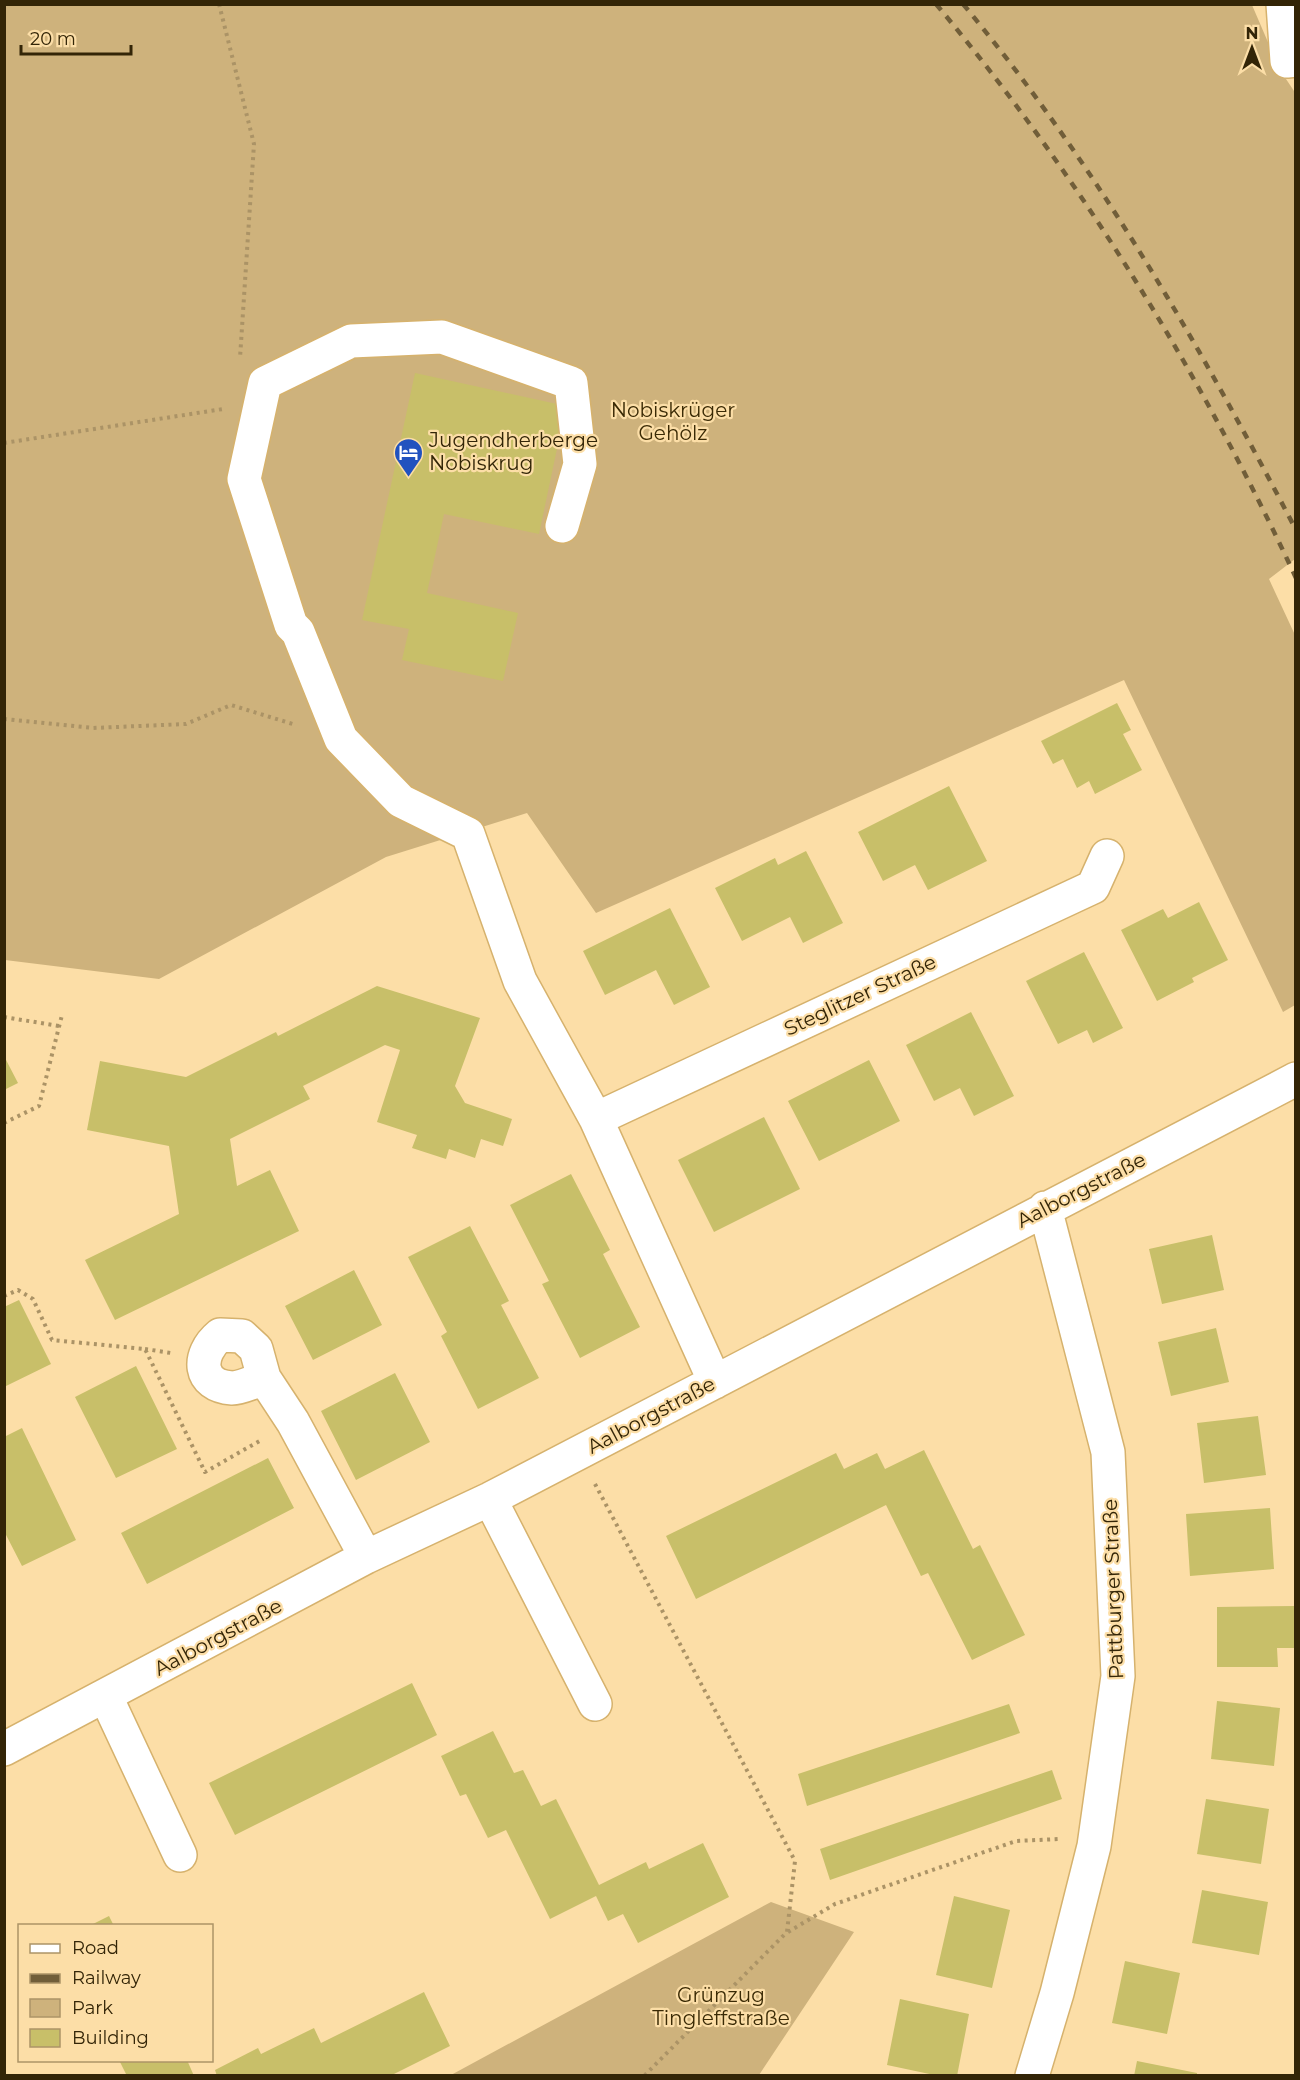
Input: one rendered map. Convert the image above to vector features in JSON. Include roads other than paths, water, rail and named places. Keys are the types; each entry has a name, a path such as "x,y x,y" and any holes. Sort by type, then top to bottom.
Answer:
{"street":[{"path":"1283,4 1287,61 1296,60"},
{"path":"562,526 580,464 571,383 442,337 351,341 265,383 243,479 291,624 298,632 341,739 401,801 468,834 520,981 596,1119 715,1382"},
{"name":"Steglitzer Straße","path":"596,1119 1093,886 1107,856"},
{"name":"Aalborgstraße","path":"4,1749 106,1697 366,1557 490,1499 1296,1079"},
{"name":"Pattburger Straße","path":"1032,2076 1057,1993 1094,1846 1118,1676 1108,1452 1045,1208"},
{"path":"264,1378 293,1422 366,1557"},
{"path":"490,1499 595,1704"},
{"path":"106,1697 180,1855"}],"railway":[{"path":"936,4 1040,138 1134,279 1220,426 1296,578"},
{"path":"963,4 1058,128 1144,258 1184,325 1296,530"}],"place":[{"name":"Jugendherberge Nobiskrug","path":"408,478"}],"park label":[{"name":"Nobiskrüger Gehölz","path":"673,422"},
{"name":"Grünzug Tingleffstraße","path":"721,2006"}]}
